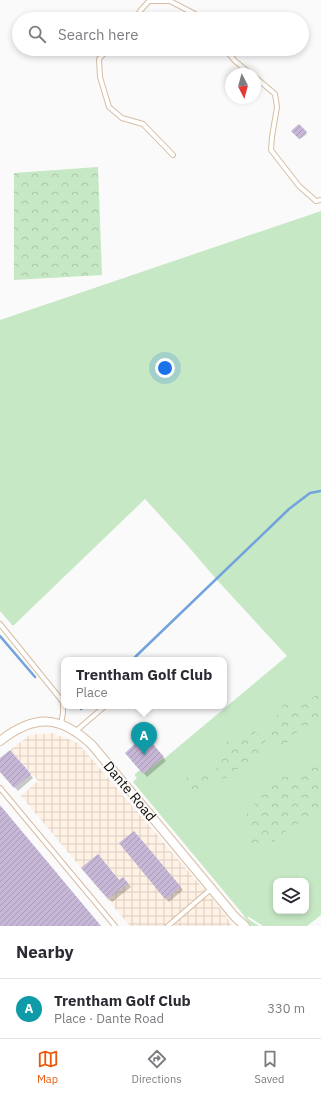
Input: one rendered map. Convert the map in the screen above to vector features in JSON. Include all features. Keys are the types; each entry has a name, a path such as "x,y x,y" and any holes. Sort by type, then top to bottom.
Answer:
{"street":[{"name":"Dante Road","path":"0,741 23,725 45,721 61,724 76,731 92,745 235,917"},
{"path":"235,917 239,926"},
{"path":"235,917 245,926"}],"lane":[{"path":"139,12 150,1 170,1 191,12"},
{"path":"102,56 99,59 100,77 109,107 122,118 143,124 173,155"},
{"path":"231,56 244,68"},
{"path":"261,82 275,94 276,107 271,150 299,186 316,201 321,200"},
{"path":"0,624 61,700"},
{"path":"61,724 63,709"},
{"path":"76,731 102,709"},
{"path":"0,788 115,926"},
{"path":"168,926 211,889"}],"shaded area":[{"path":"52,733 78,743 225,914 232,926 130,926 21,796 38,781 10,750 30,735"}],"green space":[{"path":"98,167 102,275 14,280 14,173"},
{"path":"321,211 321,915 307,926 263,926 249,917 247,918 259,926 250,926 242,913 133,782 137,778 135,774 140,770 143,774 164,757 165,758 224,709 227,709 227,706 287,656 145,499 13,626 0,611 0,320"},
{"path":"321,688 321,720 308,725 295,734 281,747 270,740 272,724 283,706 289,703 301,703 308,701"},
{"path":"254,729 256,733 265,739 266,747 264,754 251,769 234,769 233,774 226,778 217,776 215,773 219,765 218,757 226,748 225,744 234,739 236,735 243,734"},
{"path":"321,760 321,806 307,818 300,820 298,824 287,830 283,837 276,839 274,842 262,843 262,849 254,853 245,843 246,837 254,835 255,832 253,829 241,829 241,827 248,811 255,804 263,788 277,783 283,777 291,776 297,772 301,773 306,771 305,767"},
{"path":"204,768 207,768 215,782 212,787 207,791 188,791 183,785 187,777"}],"building":[{"path":"299,124 307,132 299,139 291,131"},
{"path":"146,736 164,757 143,774 125,753 139,740 140,741"},
{"path":"10,750 31,774 14,788 0,772 0,758"},
{"path":"0,805 101,926 0,926"},
{"path":"134,831 181,887 165,899 119,843"},
{"path":"98,854 119,880 123,877 128,883 108,899 81,868"}],"waterway":[{"path":"135,657 289,509 310,493 321,491"},
{"path":"0,636 35,677"}],"place":[{"name":"Trentham Golf Club","path":"144,755"}]}
